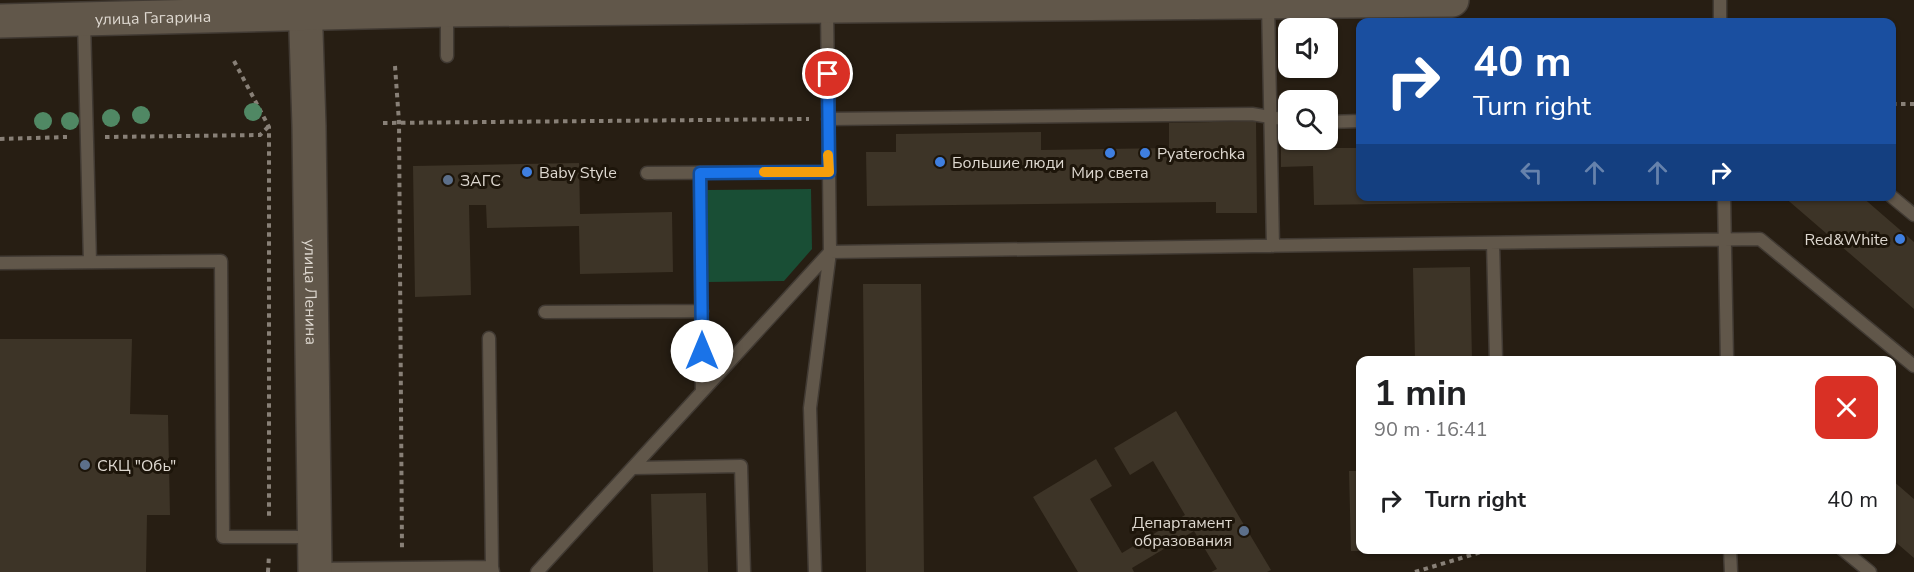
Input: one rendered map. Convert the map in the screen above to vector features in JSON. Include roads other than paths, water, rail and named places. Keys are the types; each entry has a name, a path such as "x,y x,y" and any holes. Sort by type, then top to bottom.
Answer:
{"main road":[{"name":"улица Гагарина","path":"0,21 84,19 305,6 447,10 1452,0"},
{"name":"улица Ленина","path":"305,6 309,126 314,559"}],"lane":[{"path":"1720,0 1720,18"},
{"path":"1268,3 1273,246"},
{"path":"815,572 810,408 830,252 827,6"},
{"path":"447,10 447,56"},
{"path":"84,19 90,262"},
{"path":"828,119 1252,114 1278,118"},
{"path":"1338,122 1356,122"},
{"path":"648,173 829,172"},
{"path":"700,173 702,392"},
{"path":"1896,200 1914,215"},
{"path":"1724,201 1727,356"},
{"path":"537,572 830,252 1760,239 1914,366"},
{"path":"1493,243 1496,356"},
{"path":"0,263 221,261 224,537 269,537 314,559 402,568 493,569 489,338"},
{"path":"545,312 702,311"},
{"path":"633,468 741,466 744,572"},
{"path":"1730,554 1731,572"},
{"path":"1848,554 1870,572"}],"place":[{"name":"Мир света","path":"1110,153"},
{"name":"Pyaterochka","path":"1145,153"},
{"name":"Большие люди","path":"940,162"},
{"name":"Baby Style","path":"527,172"},
{"name":"ЗАГС","path":"448,180"},
{"name":"Red&White","path":"1900,239"},
{"name":"СКЦ \"Обь\"","path":"85,465"},
{"name":"Департамент образования","path":"1244,531"}]}
